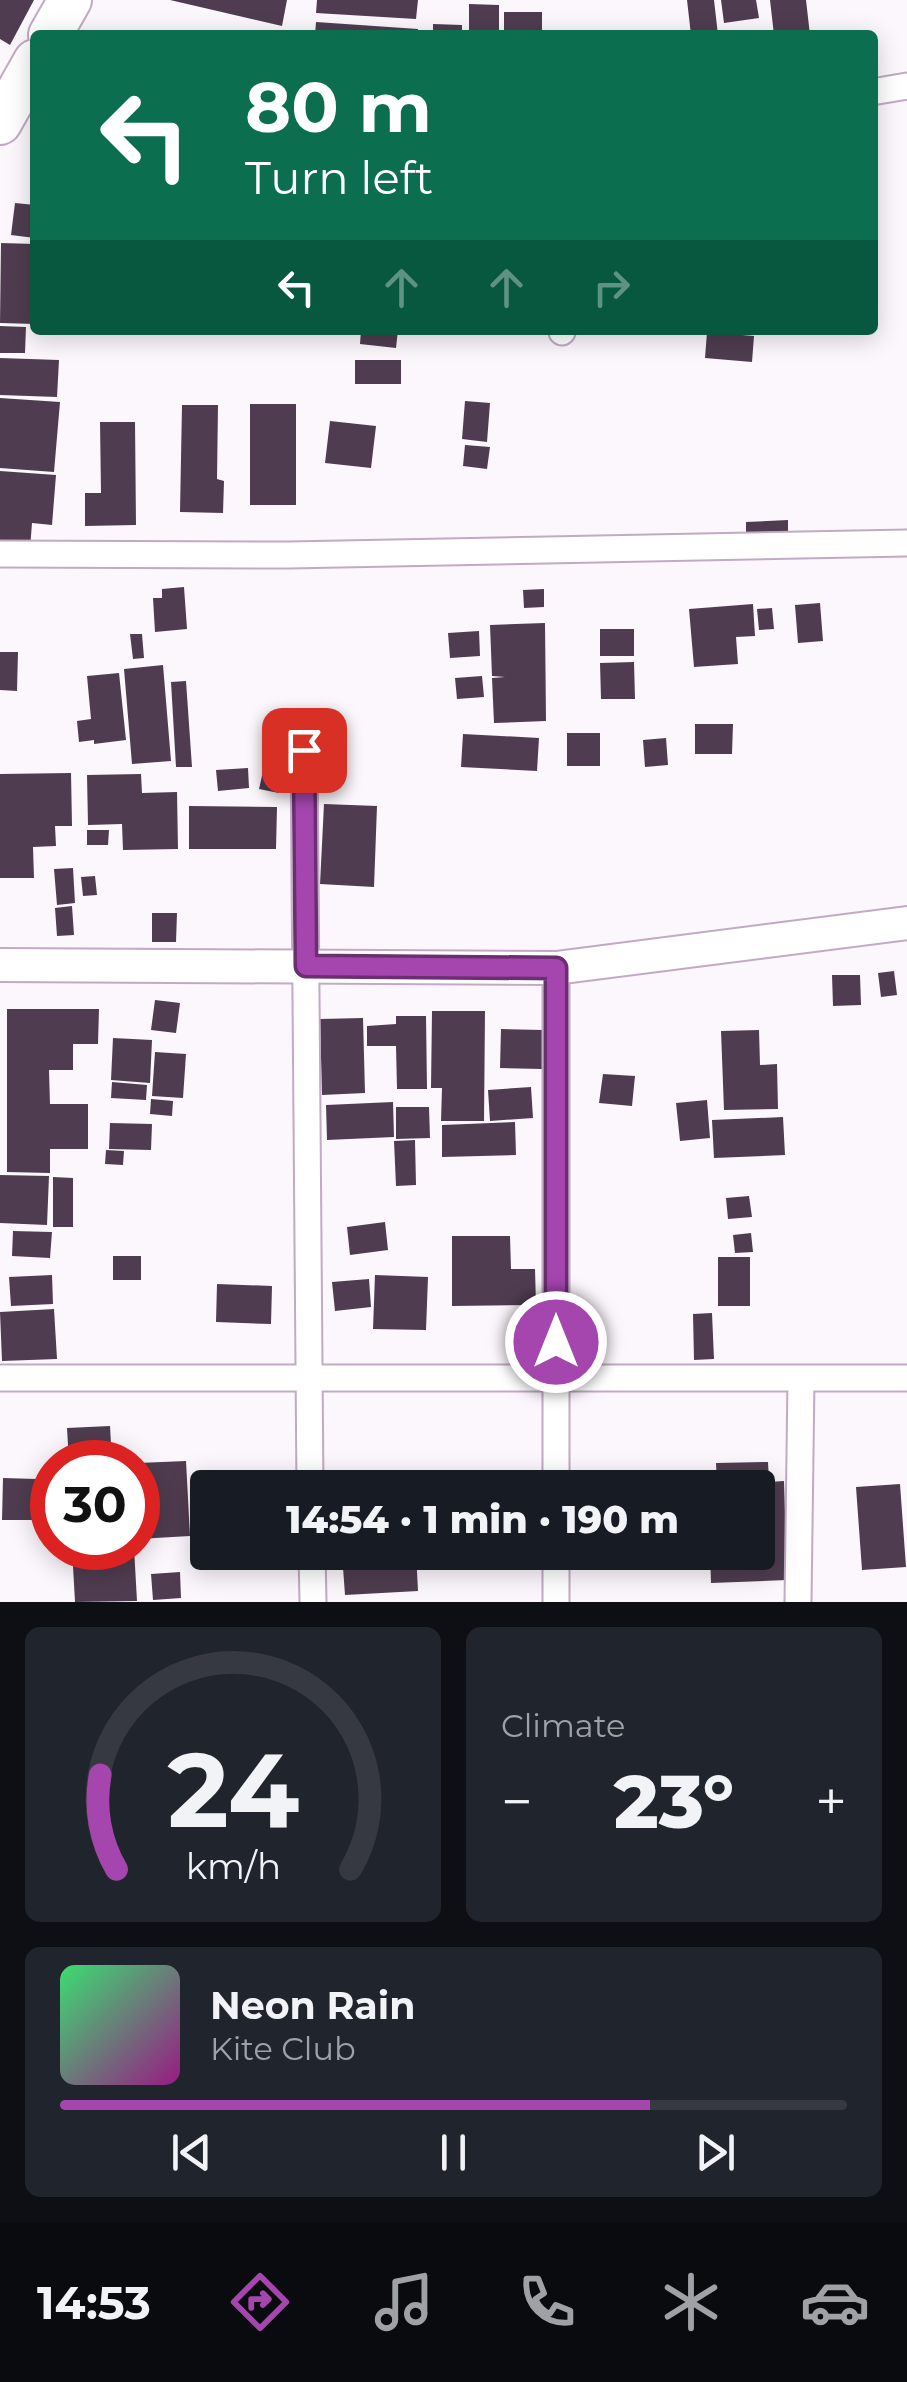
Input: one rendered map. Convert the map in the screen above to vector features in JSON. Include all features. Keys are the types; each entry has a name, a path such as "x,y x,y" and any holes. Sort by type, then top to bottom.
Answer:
{"highway":[{"path":"53,30 70,0"},
{"path":"0,123 30,75"}],"street":[{"path":"878,91 907,86"},
{"path":"0,554 308,555 907,543"},
{"path":"304,750 310,1470"},
{"path":"0,965 556,968 907,923"},
{"path":"556,968 556,1470"},
{"path":"0,1378 907,1378"},
{"path":"798,1602 800,1378"},
{"path":"312,1570 312,1602"},
{"path":"556,1570 556,1602"}],"building":[{"path":"0,0 34,0 10,45 0,39"},
{"path":"170,0 287,0 282,26"},
{"path":"317,0 418,0 416,19 316,13"},
{"path":"687,0 714,0 717,30 690,30"},
{"path":"721,0 756,0 759,18 724,23"},
{"path":"770,0 806,0 809,30 773,30"},
{"path":"469,4 499,5 499,30 469,30"},
{"path":"504,12 542,12 542,30 504,30"},
{"path":"316,22 418,29 418,30 315,30"},
{"path":"433,24 462,25 462,30 433,30"},
{"path":"15,203 30,204 30,237 11,235"},
{"path":"1,243 30,244 30,324 0,323"},
{"path":"0,326 26,327 25,353 0,353"},
{"path":"361,335 397,335 396,348 360,344"},
{"path":"707,335 754,336 752,362 705,358"},
{"path":"0,358 59,360 57,397 0,395"},
{"path":"355,360 401,360 401,384 355,384"},
{"path":"0,398 60,402 54,472 0,468"},
{"path":"465,401 490,403 487,442 462,439"},
{"path":"250,404 296,404 296,505 250,505"},
{"path":"182,405 218,405 217,479 224,481 223,513 180,512"},
{"path":"330,421 376,426 371,468 325,463"},
{"path":"100,422 135,422 136,525 85,526 85,493 101,493"},
{"path":"465,445 490,447 487,469 463,466"},
{"path":"0,471 56,475 52,525 32,523 30,549 0,547"},
{"path":"788,520 788,545 762,546 762,532 746,533 746,522"},
{"path":"184,587 187,629 155,632 153,598 162,598 162,589"},
{"path":"544,589 544,607 524,608 523,590"},
{"path":"820,603 823,641 798,643 795,605"},
{"path":"753,604 755,636 736,637 738,664 694,667 689,609"},
{"path":"772,608 774,629 759,630 757,609"},
{"path":"545,623 546,721 494,723 492,678 505,677 492,676 490,625"},
{"path":"600,629 634,629 634,656 600,656"},
{"path":"479,631 480,656 450,658 448,633"},
{"path":"130,634 142,634 144,658 133,659"},
{"path":"0,652 18,652 17,691 0,690"},
{"path":"634,662 635,699 601,699 600,663"},
{"path":"163,665 171,761 132,764 124,669"},
{"path":"119,673 126,740 79,742 77,721 91,719 87,676"},
{"path":"482,676 484,697 457,699 455,678"},
{"path":"186,681 192,767 176,767 171,682"},
{"path":"695,724 733,724 732,754 695,754"},
{"path":"567,733 600,733 600,766 567,766"},
{"path":"463,734 539,738 537,771 461,767"},
{"path":"666,738 668,765 645,767 643,740"},
{"path":"264,767 284,771 279,793 259,789"},
{"path":"248,768 249,788 218,791 216,770"},
{"path":"71,773 72,826 55,826 56,846 33,847 34,878 0,878 0,774"},
{"path":"141,774 142,793 177,792 178,849 123,850 122,824 88,825 87,775"},
{"path":"324,804 377,806 374,887 320,884"},
{"path":"189,806 277,807 276,849 189,849"},
{"path":"87,830 109,830 108,845 87,845"},
{"path":"73,868 75,903 57,905 54,869"},
{"path":"95,876 97,895 83,896 81,877"},
{"path":"72,906 74,935 57,936 55,908"},
{"path":"152,913 177,913 176,942 152,942"},
{"path":"894,971 897,995 881,997 878,973"},
{"path":"832,975 860,975 861,1005 833,1006"},
{"path":"155,1000 180,1003 176,1033 151,1030"},
{"path":"7,1009 99,1009 98,1044 73,1044 73,1070 49,1070 50,1104 88,1104 88,1149 50,1149 50,1173 7,1172"},
{"path":"432,1011 485,1011 484,1121 441,1121 442,1088 431,1088"},
{"path":"396,1016 426,1016 427,1089 397,1089 396,1046 367,1046 367,1026 396,1024"},
{"path":"363,1018 365,1093 322,1095 320,1019"},
{"path":"501,1029 543,1030 542,1069 500,1068"},
{"path":"759,1030 760,1065 777,1064 778,1109 724,1110 721,1031"},
{"path":"113,1038 152,1040 150,1083 111,1080"},
{"path":"155,1052 186,1054 183,1098 152,1096"},
{"path":"603,1074 635,1076 632,1106 599,1103"},
{"path":"112,1082 147,1085 146,1100 111,1098"},
{"path":"531,1087 533,1118 490,1121 488,1090"},
{"path":"151,1099 173,1101 172,1116 150,1114"},
{"path":"707,1100 710,1138 680,1141 676,1103"},
{"path":"393,1102 394,1137 327,1140 326,1105"},
{"path":"396,1107 429,1107 430,1138 396,1139"},
{"path":"783,1117 785,1155 714,1158 712,1120"},
{"path":"515,1122 516,1155 442,1157 442,1125"},
{"path":"110,1123 152,1124 151,1150 109,1149"},
{"path":"415,1140 416,1185 396,1186 394,1141"},
{"path":"106,1150 124,1151 123,1165 105,1164"},
{"path":"0,1175 49,1176 47,1225 0,1223"},
{"path":"53,1177 73,1178 73,1227 53,1227"},
{"path":"749,1196 752,1217 728,1219 726,1198"},
{"path":"385,1222 388,1250 350,1255 347,1227"},
{"path":"13,1231 52,1232 50,1258 12,1256"},
{"path":"751,1233 753,1252 735,1253 733,1235"},
{"path":"452,1236 510,1236 511,1269 535,1269 536,1305 452,1306"},
{"path":"113,1256 141,1256 141,1280 113,1280"},
{"path":"718,1257 750,1257 750,1306 718,1306"},
{"path":"52,1275 53,1304 11,1306 9,1277"},
{"path":"375,1275 428,1277 426,1330 373,1329"},
{"path":"369,1279 371,1307 335,1311 332,1282"},
{"path":"217,1284 272,1286 271,1324 216,1322"},
{"path":"54,1309 57,1359 2,1361 0,1312"},
{"path":"712,1313 714,1359 694,1360 693,1314"},
{"path":"110,1426 111,1440 68,1440 67,1428"},
{"path":"186,1461 190,1536 160,1538 160,1462"},
{"path":"768,1462 768,1470 716,1470 716,1463"},
{"path":"3,1478 30,1479 30,1520 2,1520"},
{"path":"784,1481 787,1580 711,1583 711,1570 775,1570 775,1482"},
{"path":"900,1484 906,1567 862,1570 856,1487"},
{"path":"73,1570 135,1570 137,1601 75,1602"},
{"path":"343,1570 417,1570 418,1591 345,1595"},
{"path":"180,1572 181,1598 153,1600 151,1574"}],"route":[{"path":"304,750 306,966 556,968 556,1342"}]}
